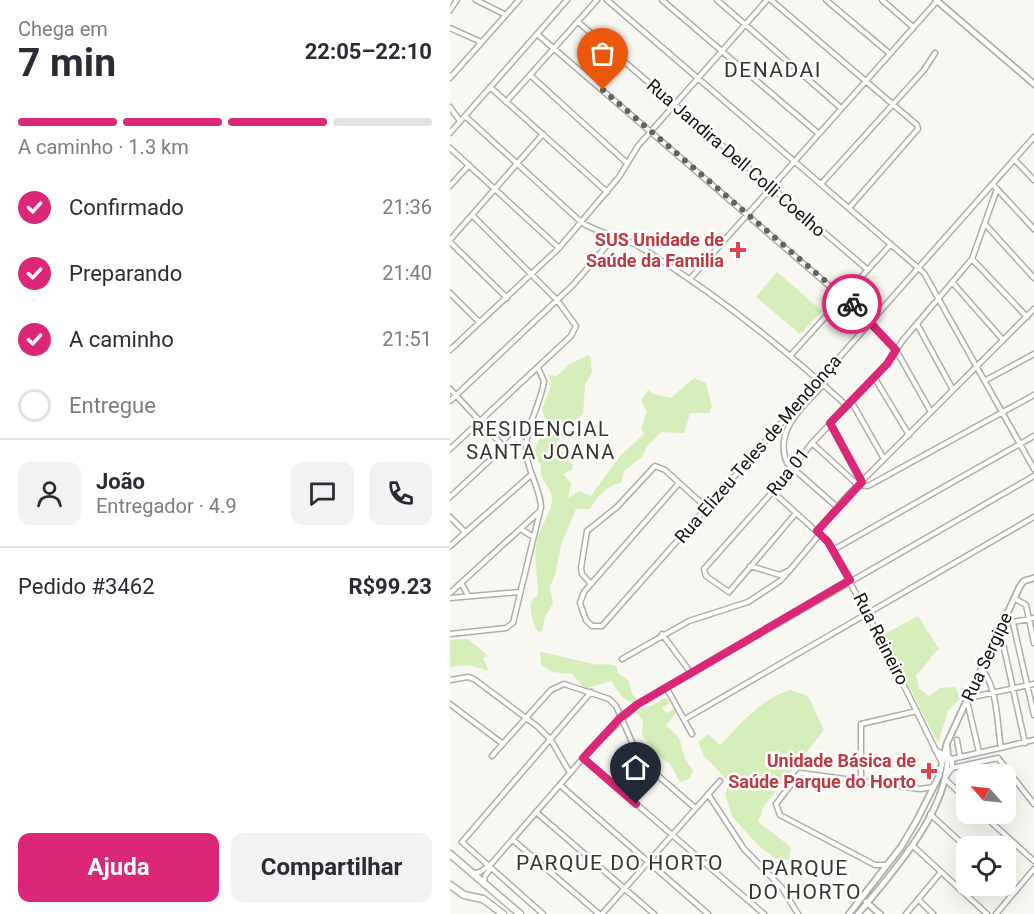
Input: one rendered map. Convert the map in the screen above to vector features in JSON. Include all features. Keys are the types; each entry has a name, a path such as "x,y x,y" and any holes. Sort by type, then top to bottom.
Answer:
{"main road":[{"path":"450,854 520,914"},
{"path":"450,885 464,895 483,899 503,914"}],"street":[{"path":"450,10 457,0"},
{"path":"476,0 506,15"},
{"path":"450,78 519,0"},
{"path":"450,133 567,0"},
{"path":"506,102 597,0"},
{"path":"607,0 918,267 986,380 1034,469"},
{"path":"662,0 819,135"},
{"path":"717,0 842,108"},
{"path":"450,342 452,348 559,248 607,192 651,132 769,0 893,104 918,129 849,208"},
{"path":"826,0 890,53"},
{"path":"882,0 914,27"},
{"path":"690,279 937,0 1034,84"},
{"name":"Rua Jandira Dell Colli Coelho","path":"578,22 868,270"},
{"path":"450,28 481,42"},
{"path":"537,34 870,321 896,350 931,412"},
{"path":"821,184 924,70 935,53"},
{"path":"530,75 627,163"},
{"path":"490,87 607,192"},
{"path":"450,107 460,121"},
{"path":"465,116 581,222 595,231 616,236 639,246 690,279 748,320 847,406"},
{"path":"507,298 450,241 543,134"},
{"name":"Rua Elizeu Teles de Mendonça","path":"591,584 580,603 588,624 595,627 602,626 818,379 1014,159 1033,141"},
{"path":"450,148 559,248"},
{"path":"1014,159 1034,180"},
{"path":"450,186 469,165"},
{"path":"992,184 1034,229"},
{"name":"Rua 01","path":"750,566 729,592 705,576 704,569 773,492 790,467 812,442 874,377 972,259 997,189"},
{"path":"450,449 571,336 576,326 557,300 472,215"},
{"path":"985,224 1034,278"},
{"path":"450,401 557,300 616,236"},
{"path":"790,355 891,244"},
{"path":"972,259 1027,316"},
{"path":"953,283 1003,340"},
{"path":"450,293 479,322"},
{"path":"622,659 688,621 742,605 780,581 837,507 1034,309"},
{"path":"917,324 953,390"},
{"path":"986,380 1034,354"},
{"path":"450,634 511,626 517,591 541,510 540,494 532,474 526,445 544,381 538,368"},
{"path":"874,377 909,435"},
{"path":"824,384 785,429 785,457 790,467 837,507"},
{"path":"450,389 504,447"},
{"path":"812,442 860,483 868,486 1034,395"},
{"path":"851,401 884,459"},
{"path":"450,496 532,421"},
{"path":"830,423 860,483"},
{"path":"833,550 1034,436"},
{"path":"511,441 518,439 526,445"},
{"path":"679,483 591,584 582,574 581,568 587,531 617,507 655,466 665,470 707,508"},
{"path":"450,546 532,474"},
{"path":"473,873 480,872 492,863 620,718 666,687 1034,476"},
{"name":"Rua Reineiro","path":"773,492 819,532 833,550 867,612 942,763"},
{"path":"450,593 541,510"},
{"path":"790,570 780,575 750,566 796,513"},
{"path":"450,517 465,532"},
{"path":"685,719 1034,517"},
{"path":"521,529 532,537"},
{"name":"Rua Sergipe","path":"948,756 946,743 1014,598 1024,581 1034,578"},
{"path":"461,583 469,596"},
{"path":"450,598 517,591"},
{"path":"1014,598 1026,605 1032,618 1034,643"},
{"path":"1002,624 1032,618"},
{"path":"1013,623 1034,715"},
{"path":"662,634 691,673"},
{"path":"996,638 1001,641 1004,648 1025,743"},
{"path":"981,669 987,675 992,693 1001,748"},
{"path":"450,680 468,677 480,682 527,718 551,740 570,773"},
{"path":"492,756 551,690 564,684 609,699 616,706 640,760 694,807"},
{"path":"979,752 968,699 1034,684"},
{"path":"666,687 692,734"},
{"path":"543,914 462,844 463,839 591,692"},
{"path":"450,704 503,744"},
{"path":"861,781 861,724 917,711"},
{"path":"957,740 960,757"},
{"path":"934,749 948,756 960,757 1034,740"},
{"path":"858,914 880,875 909,834 929,798 942,763 948,756"},
{"path":"948,756 952,768"},
{"path":"948,756 946,778 956,788"},
{"path":"583,758 764,914"},
{"path":"849,914 865,900 913,846 952,768 998,758 1034,804"},
{"path":"887,865 875,864 780,815 776,806 800,773 920,789 934,786"},
{"path":"513,840 601,914 694,807 720,781"},
{"path":"560,785 708,914"},
{"path":"920,789 929,798"},
{"path":"708,794 744,849 778,882 798,914"},
{"path":"536,812 654,914"},
{"path":"930,814 956,838"},
{"path":"993,824 1034,861"},
{"path":"913,846 987,914"},
{"path":"875,864 880,875"},
{"path":"484,883 488,867"},
{"path":"1016,890 1034,869"},
{"path":"906,914 941,872"},
{"path":"996,914 1011,896"},
{"path":"918,899 933,914"},
{"path":"865,900 880,914"}],"green space":[{"path":"777,272 822,311 800,334 756,297"},
{"path":"588,355 591,358 592,373 585,384 583,414 569,425 556,444 573,465 572,470 563,474 571,483 568,498 579,491 591,496 620,456 644,434 641,429 647,412 641,400 648,390 653,394 671,398 694,378 706,383 712,407 709,413 690,413 684,433 661,432 647,446 642,457 624,471 621,483 603,492 591,509 576,509 561,545 555,575 550,586 553,604 545,616 542,631 539,632 531,610 532,601 538,592 536,547 552,499 550,490 541,476 541,465 537,460 536,451 538,441 547,426 542,409 552,384 548,375 557,376 568,365"},
{"path":"918,616 939,649 916,675 919,689 929,696 940,688 955,687 961,698 948,711 938,743 883,635"},
{"path":"468,639 488,656 483,658 489,671 468,665 450,667 450,640"},
{"path":"540,652 617,667 617,672 629,681 632,694 638,701 633,703 623,698 611,681 585,689 572,674 553,672 541,665"},
{"path":"791,690 808,696 824,730 764,806 758,822 791,847 789,860 776,859 759,846 733,818 725,795 729,782 704,756 698,742 708,734 720,745 761,705"},
{"path":"664,698 668,699 669,704 663,707 663,710 667,713 674,709 676,713 666,726 679,738 685,758 693,771 689,779 680,782 670,764 658,756 642,735 643,721 635,710 652,706"}],"way so far":[{"path":"603,90 852,304"}],"place":[{"name":"SUS Unidade de Saúde da Familia","path":"738,250"},
{"name":"Unidade Básica de Saúde Parque do Horto","path":"929,771"}],"district":[{"name":"DENADAI","path":"773,70"},
{"name":"RESIDENCIAL SANTA JOANA","path":"541,440"},
{"name":"PARQUE DO HORTO","path":"620,863"},
{"name":"PARQUE DO HORTO","path":"805,880"}],"route":[{"path":"636,804 583,758 620,718 638,704 850,580 828,542 817,531 862,482 830,423 887,364 896,350 852,304"}]}
